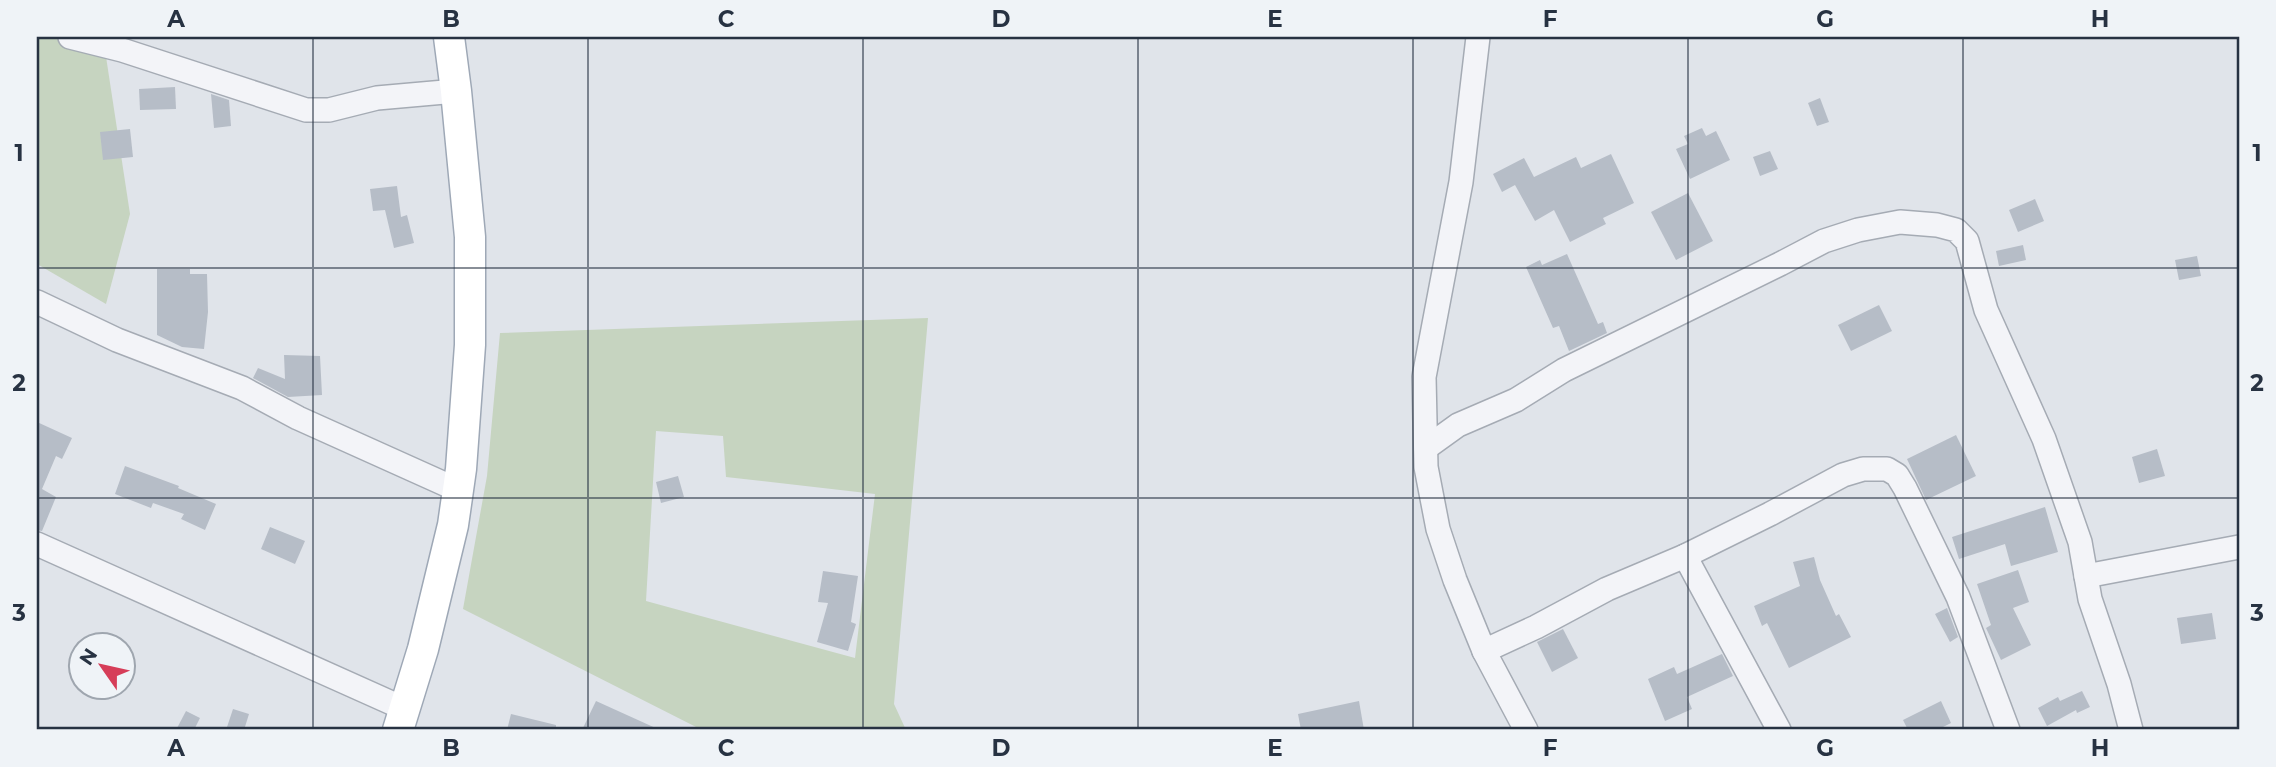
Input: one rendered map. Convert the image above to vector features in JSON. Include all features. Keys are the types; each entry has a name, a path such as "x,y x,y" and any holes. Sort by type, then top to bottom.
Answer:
{"main road":[{"path":"401,720 426,636 453,525 461,469 470,318 470,237 449,37"}],"street":[{"path":"70,37 122,50 306,110 329,110 377,98 456,91"},
{"path":"1478,37 1461,182 1424,377 1426,467 1437,528 1455,580 1484,651 1526,730"},
{"path":"1426,448 1458,425 1516,400 1564,370 1824,241 1858,230 1900,222 1937,225 1956,230 1966,241 1986,310 2044,439 2080,542 2090,599 2119,684 2131,730"},
{"path":"37,302 117,340 242,388 298,418 457,491"},
{"path":"1484,651 1607,589 1685,556 1843,475 1863,469 1887,469 1897,475 1905,488 1958,597 2008,730"},
{"path":"37,544 401,720"},
{"path":"2086,576 2239,547"},
{"path":"1685,556 1779,730"}],"green space":[{"path":"37,37 103,37 130,214 106,304 37,264"},
{"path":"928,318 894,704 906,730 702,730 463,609 487,476 500,333","holes":["656,431 723,436 726,477 875,494 855,658 646,601"]}],"building":[{"path":"175,87 176,109 140,110 139,89"},
{"path":"211,94 229,100 231,126 214,128"},
{"path":"1820,98 1829,122 1817,126 1808,103"},
{"path":"1702,128 1706,136 1716,131 1730,160 1690,179 1676,149 1688,144 1684,136"},
{"path":"130,129 133,157 103,160 100,132"},
{"path":"1770,151 1778,169 1760,176 1753,157"},
{"path":"1611,154 1634,203 1603,218 1606,224 1570,242 1554,210 1535,221 1515,185 1502,192 1493,174 1524,158 1534,177 1576,157 1581,168"},
{"path":"397,186 401,217 407,215 414,243 394,248 385,210 373,211 370,189"},
{"path":"1688,193 1713,241 1676,260 1651,212"},
{"path":"2035,199 2044,221 2018,232 2009,210"},
{"path":"2023,245 2026,260 1999,266 1996,251"},
{"path":"1567,254 1598,324 1603,322 1607,333 1569,351 1559,326 1553,328 1526,267 1540,260 1542,265"},
{"path":"2197,256 2201,276 2179,280 2175,260"},
{"path":"157,269 190,269 190,274 207,274 208,312 204,349 182,347 157,335"},
{"path":"1879,305 1892,331 1851,351 1838,325"},
{"path":"284,355 320,356 322,395 288,397 253,378 258,368 285,379"},
{"path":"37,422 72,438 62,459 56,456 42,489 56,497 42,531 37,530"},
{"path":"1956,435 1976,476 1926,500 1907,459"},
{"path":"2157,449 2165,476 2139,483 2132,457"},
{"path":"125,466 179,486 178,488 216,504 205,530 181,519 184,514 153,503 151,508 115,494"},
{"path":"678,476 684,497 661,503 656,482"},
{"path":"2045,507 2058,552 2011,566 2005,544 1959,559 1952,537"},
{"path":"270,527 305,541 295,564 261,549"},
{"path":"1814,557 1820,580 1836,616 1839,614 1851,637 1789,668 1767,623 1762,626 1754,606 1800,586 1793,562"},
{"path":"2018,570 2029,602 2013,608 2031,645 2001,660 1986,628 1991,625 1977,584"},
{"path":"823,571 858,576 851,622 856,624 848,651 817,642 828,603 818,602"},
{"path":"1947,608 1958,637 1950,642 1935,614"},
{"path":"2212,613 2216,639 2181,644 2177,618"},
{"path":"1563,629 1578,658 1552,672 1537,642"},
{"path":"1722,654 1733,676 1687,697 1692,709 1665,721 1648,679 1674,667 1677,674"},
{"path":"2082,691 2090,707 2077,713 2076,710 2047,726 2038,708 2058,697 2060,701"},
{"path":"596,701 660,730 582,730"},
{"path":"1359,701 1364,730 1301,730 1298,714"},
{"path":"1941,701 1951,723 1937,730 1908,730 1903,720"},
{"path":"233,709 249,714 244,730 226,730"},
{"path":"186,711 200,718 194,730 176,730"},
{"path":"511,714 556,725 556,730 507,730"}]}
